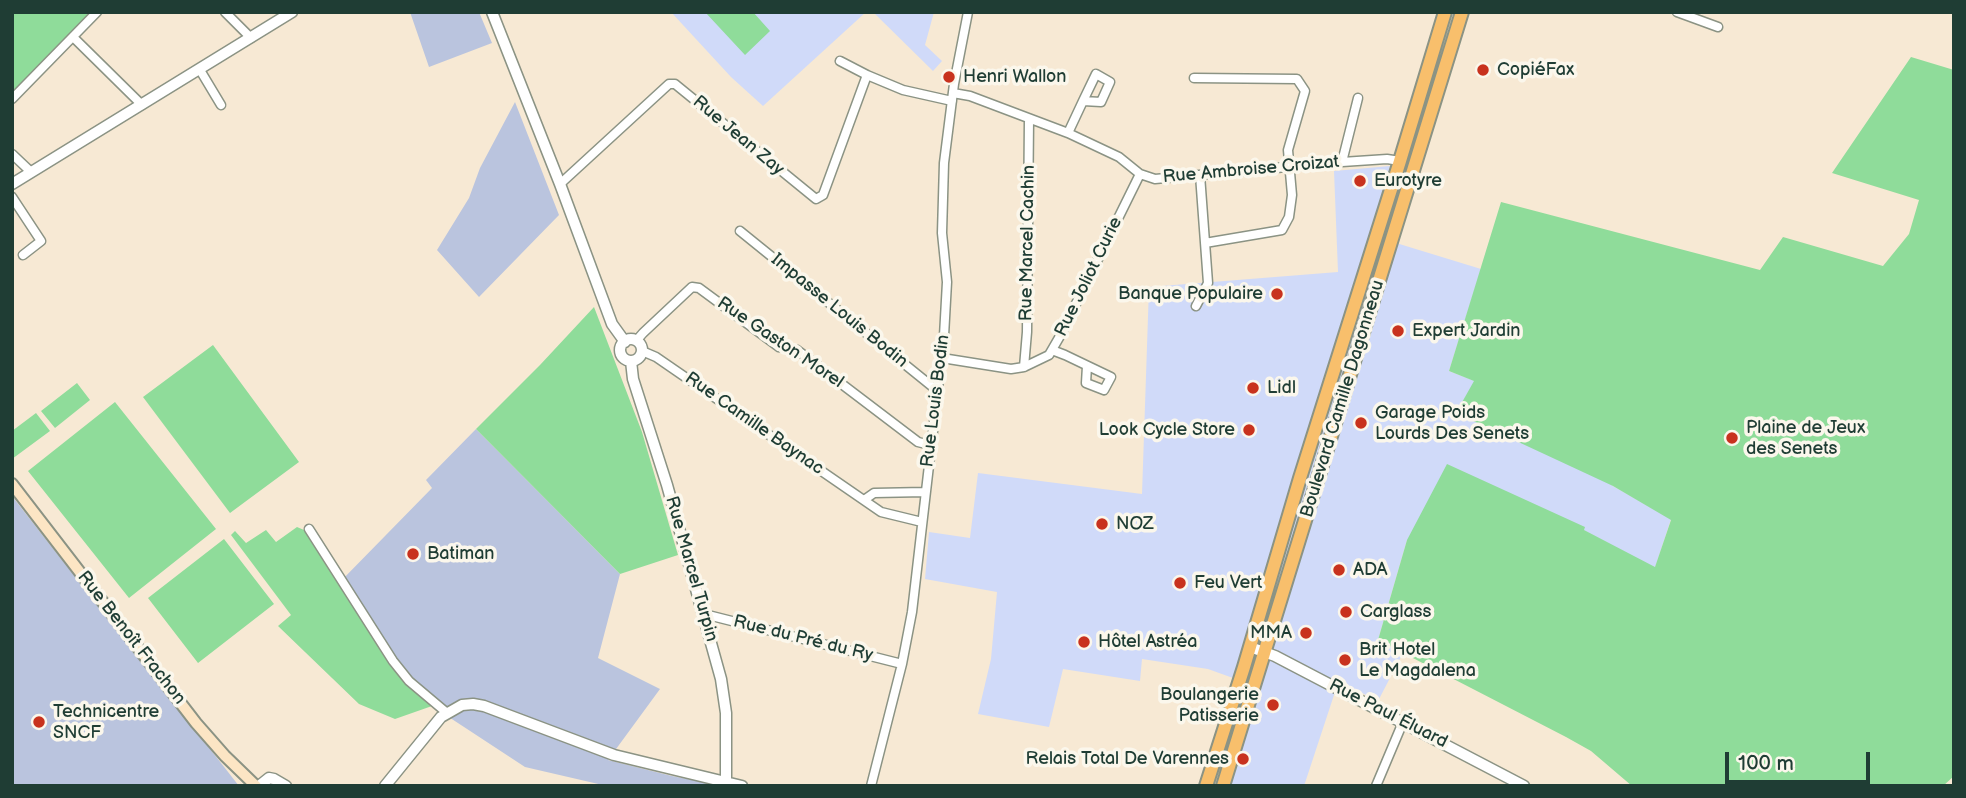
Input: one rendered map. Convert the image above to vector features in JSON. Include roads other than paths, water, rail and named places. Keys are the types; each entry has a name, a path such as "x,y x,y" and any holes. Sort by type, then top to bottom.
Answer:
{"main road":[{"name":"Boulevard Camille Dagonneau","path":"1206,786 1445,12"},
{"name":"Boulevard Camille Dagonneau","path":"1223,786 1462,12"},
{"name":"Rue Benoît Frachon","path":"12,484 196,723 258,786"}],"street":[{"path":"12,99 97,12"},
{"path":"225,12 251,38"},
{"path":"12,184 292,12"},
{"path":"492,12 612,324 625,342"},
{"name":"Rue Louis Bodin","path":"871,786 902,664 912,611 942,358 947,282 942,233 944,163 968,12"},
{"path":"1677,12 1718,27"},
{"path":"72,37 142,105"},
{"path":"841,61 903,90 953,97"},
{"path":"200,70 221,105"},
{"name":"Rue Jean Zay","path":"559,184 669,85 675,84 816,198 823,195 867,75"},
{"path":"1194,78 1297,79 1305,91 1288,150 1292,195 1289,217 1282,230 1205,243"},
{"name":"Rue Ambroise Croizat","path":"953,97 970,96 1068,133 1119,157 1140,174 1155,179 1342,162 1387,159 1400,161"},
{"path":"1342,162 1358,98"},
{"path":"1068,133 1083,100"},
{"name":"Rue Marcel Cachin","path":"1024,367 1027,332 1029,119"},
{"path":"12,153 32,172"},
{"name":"Rue Joliot Curie","path":"1024,367 1049,355 1140,174"},
{"path":"1196,306 1208,283 1200,175"},
{"path":"12,197 41,241 23,255"},
{"name":"Impasse Louis Bodin","path":"740,231 939,391"},
{"name":"Rue Gaston Morel","path":"636,341 692,287 698,288 779,347 797,350 918,442 930,445"},
{"path":"629,340 636,341 641,345 642,351 637,359 625,359 621,354 621,347 629,340"},
{"path":"1052,350 1087,366"},
{"name":"Rue Camille Baynac","path":"642,351 656,357 881,512 922,522"},
{"path":"942,358 1011,369 1024,367"},
{"name":"Rue Marcel Turpin","path":"631,361 633,379 667,485 721,679 726,713 726,782"},
{"path":"864,500 874,493 925,492"},
{"path":"309,530 393,661 409,681 447,713"},
{"name":"Rue du Pré du Ry","path":"704,614 902,664"},
{"name":"Rue Paul Éluard","path":"1250,647 1403,722 1524,786"},
{"path":"386,786 441,717 462,705 473,704 614,755 743,786"},
{"path":"1376,786 1403,722"},
{"path":"258,786 269,778 286,786"}],"place":[{"name":"CopiéFax","path":"1483,70"},
{"name":"Henri Wallon","path":"949,77"},
{"name":"Eurotyre","path":"1360,181"},
{"name":"Banque Populaire","path":"1277,294"},
{"name":"Expert Jardin","path":"1398,331"},
{"name":"Lidl","path":"1253,388"},
{"name":"Garage Poids Lourds Des Senets","path":"1361,423"},
{"name":"Look Cycle Store","path":"1249,430"},
{"name":"Plaine de Jeux des Senets","path":"1732,438"},
{"name":"NOZ","path":"1102,524"},
{"name":"Batiman","path":"413,554"},
{"name":"ADA","path":"1339,570"},
{"name":"Feu Vert","path":"1180,583"},
{"name":"Carglass","path":"1346,612"},
{"name":"MMA","path":"1306,633"},
{"name":"Hôtel Astréa","path":"1084,642"},
{"name":"Brit Hotel Le Magdalena","path":"1345,660"},
{"name":"Boulangerie Patisserie","path":"1273,705"},
{"name":"Technicentre SNCF","path":"39,722"},
{"name":"Relais Total De Varennes","path":"1243,759"}]}
